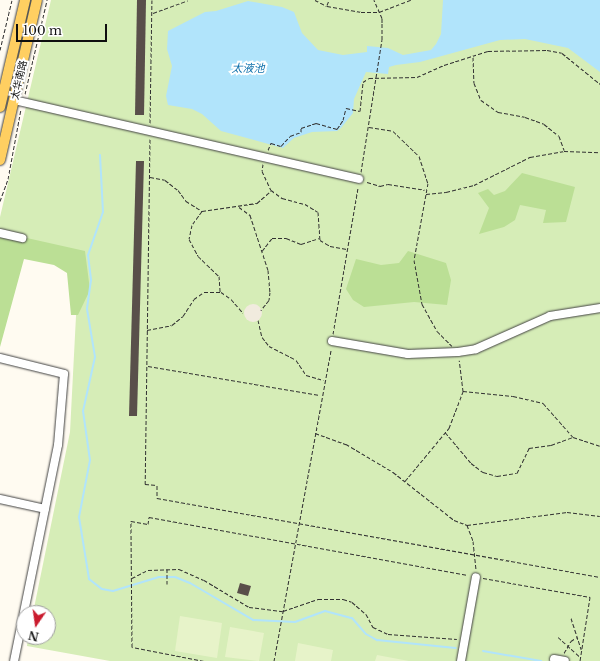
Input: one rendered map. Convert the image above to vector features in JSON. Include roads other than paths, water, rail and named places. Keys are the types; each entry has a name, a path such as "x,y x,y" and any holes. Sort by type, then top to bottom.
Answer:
{"main road":[{"name":"太华南路","path":"0,107 25,0"},
{"name":"太华南路","path":"0,160 37,0"}],"street":[{"path":"14,100 359,179"},
{"path":"0,233 22,238"},
{"path":"332,341 408,354 458,352 476,349 550,316 600,308"},
{"path":"0,358 64,374 58,446 26,605"},
{"path":"0,499 45,509"},
{"path":"461,661 476,577"},
{"path":"14,661 17,645"},
{"path":"554,659 564,661"}],"water":[{"name":"太液池","path":"443,0 600,0 600,72 568,48 525,39 500,40 420,62 396,65 389,67 388,74 366,72 354,99 353,113 341,128 337,131 312,132 294,138 283,148 221,131 202,114 192,109 168,105 166,96 172,66 167,49 168,31 205,12 216,11 248,1 282,7 294,12 302,33 318,50 343,55 367,52 367,46 388,48 403,55 431,50 436,44 441,34"}],"waterway":[{"path":"100,155 103,212 88,255 91,280 87,309 95,357 83,411 90,460 79,517 89,579 102,589 113,591 159,577 175,577 190,583 253,620 295,622 325,611 352,618 366,634 377,640 456,648"},
{"path":"483,651 541,661"}]}
